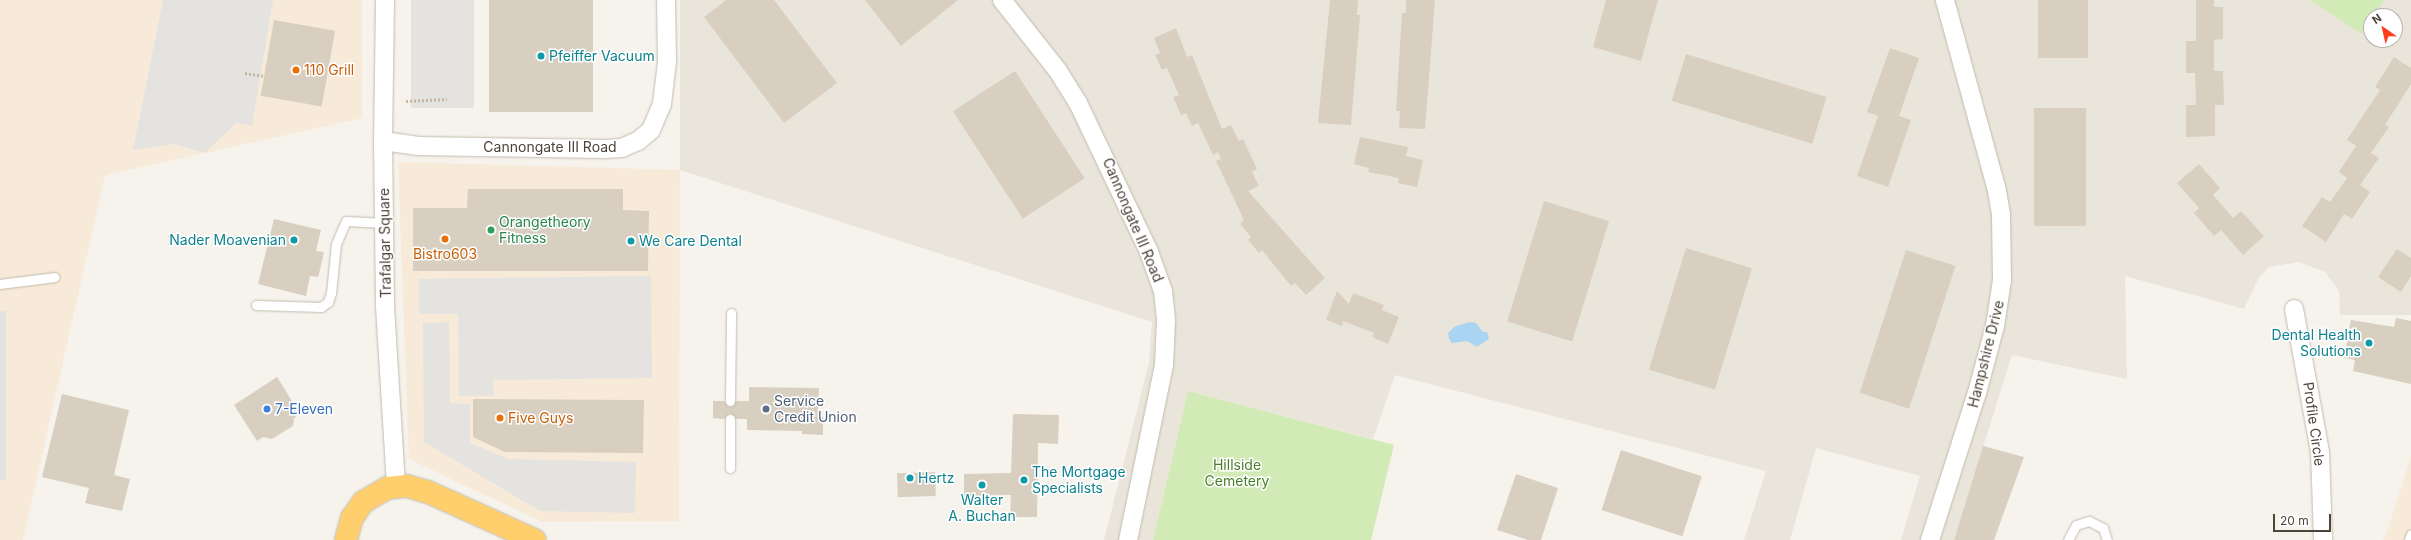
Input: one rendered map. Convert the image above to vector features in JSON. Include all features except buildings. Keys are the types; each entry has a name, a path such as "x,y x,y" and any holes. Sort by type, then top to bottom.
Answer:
{"highway":[{"path":"346,540 352,518 363,502 378,491 396,486 407,486 428,492 535,540"}],"street":[{"name":"Trafalgar Square","path":"385,0 383,141 384,223 386,306 396,486"},
{"name":"Cannongate III Road","path":"383,141 418,146 605,149 622,148 638,141 651,130 662,104 667,62 666,0"},
{"name":"Cannongate III Road","path":"1002,0 1058,71 1082,110 1149,252 1163,291 1166,321 1164,365 1128,540"},
{"name":"Hampshire Drive","path":"1930,540 1978,393 1995,326 2002,280 2001,214 1996,187 1945,0"},
{"name":"Profile Circle","path":"2294,309 2320,452 2323,540"}],"lane":[{"path":"256,305 321,307 328,302 331,293 336,244 346,221 384,223"},
{"path":"0,284 55,277"},
{"path":"730,401 732,313"},
{"path":"730,419 730,468"},
{"path":"2068,540 2076,525 2089,521 2103,528 2107,540"},
{"path":"2409,540 2411,534"}],"path":[{"path":"245,73 263,76"},
{"path":"406,101 447,99"}],"shaded area":[{"path":"0,0 362,0 362,118 105,175 23,540 0,540"},
{"path":"163,0 273,0 252,126 236,123 205,153 174,144 133,150"},
{"path":"411,0 474,0 474,108 411,108"},
{"path":"680,0 2411,0 2411,315 2340,315 2339,291 2325,272 2299,262 2269,267 2259,277 2244,309 2125,276 2127,379 2012,355 1954,540 1901,540 1920,476 1816,448 1790,540 1744,540 1766,471 1395,375 1373,439 1188,391 1153,540 1104,540 1149,363 1152,322 680,170"},
{"path":"398,162 680,170 679,521 542,522 409,459"},
{"path":"651,276 652,378 493,380 494,396 459,396 458,314 419,314 419,279"},
{"path":"0,311 6,311 6,480 0,480"},
{"path":"449,322 450,403 470,404 470,443 509,459 636,462 635,513 540,511 424,442 423,323"},
{"path":"2411,456 2411,540 2383,540 2387,532"}],"green space":[{"path":"2310,0 2384,0 2379,8 2363,8 2362,34"},
{"name":"Hillside Cemetery","path":"1188,391 1394,445 1371,540 1153,540"}],"water":[{"path":"1469,322 1476,323 1483,332 1487,332 1489,339 1477,347 1467,341 1452,343 1449,339 1448,333 1454,327"}],"place":[{"name":"Pfeiffer Vacuum","path":"541,56"},
{"name":"110 Grill","path":"296,70"},
{"name":"Orangetheory Fitness","path":"491,230"},
{"name":"Bistro603","path":"445,239"},
{"name":"Nader Moavenian","path":"294,240"},
{"name":"We Care Dental","path":"631,241"},
{"name":"Dental Health Solutions","path":"2369,343"},
{"name":"7-Eleven","path":"267,409"},
{"name":"Service Credit Union","path":"766,409"},
{"name":"Five Guys","path":"500,418"},
{"name":"Hertz","path":"910,478"},
{"name":"The Mortgage Specialists","path":"1024,480"},
{"name":"Walter A. Buchan","path":"982,485"}]}
